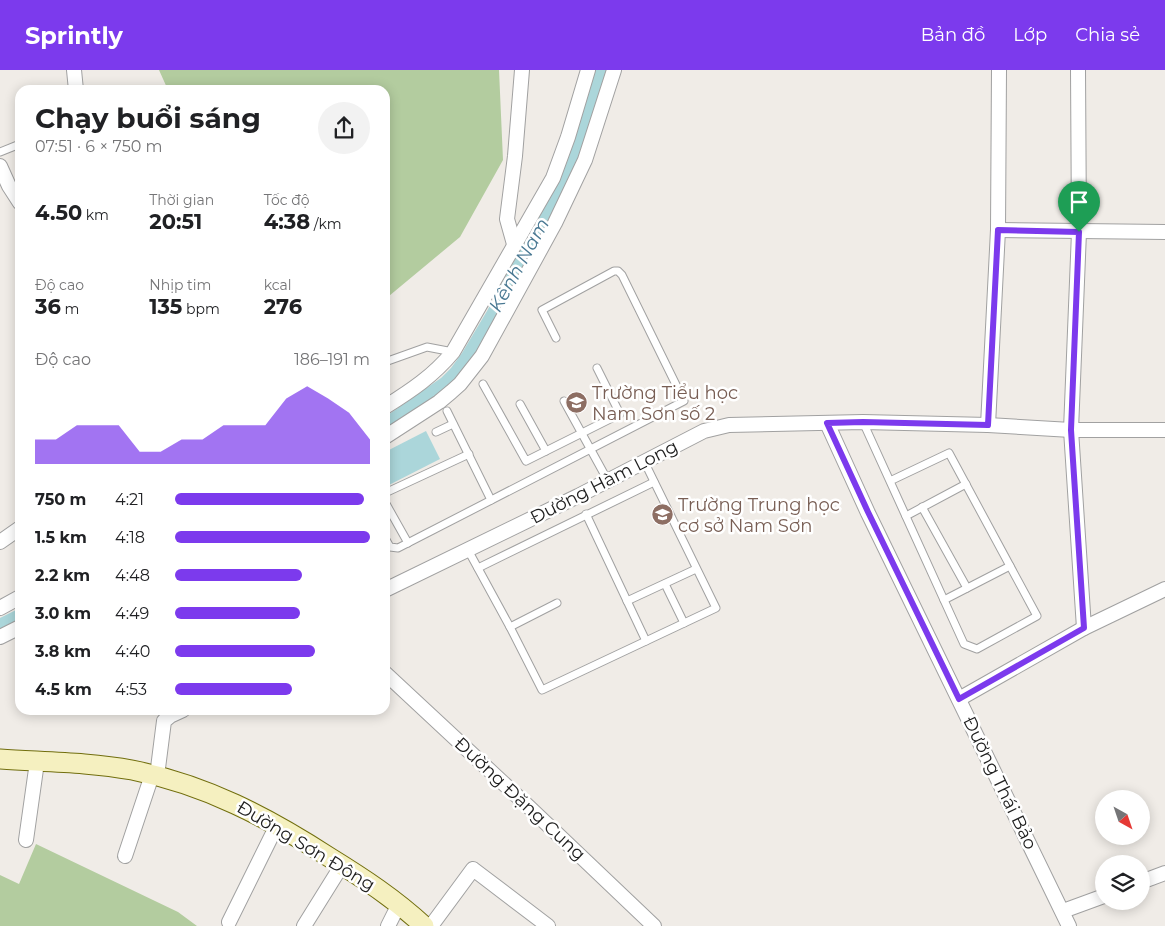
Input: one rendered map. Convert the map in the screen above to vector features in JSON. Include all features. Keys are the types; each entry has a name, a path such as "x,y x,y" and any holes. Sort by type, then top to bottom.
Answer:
{"main road":[{"name":"Đường Sơn Đông","path":"0,759 108,766 179,782 213,794 277,825 342,865 399,904 424,926"}],"street":[{"path":"74,70 76,85"},
{"path":"514,244 507,219 515,156 522,70"},
{"path":"390,404 426,380 438,370 453,352 553,178 568,137 588,70"},
{"path":"390,434 451,392 460,384 482,356 554,223 585,160 614,70"},
{"path":"988,425 998,230 999,70"},
{"path":"1078,70 1079,232 1071,430 1084,628"},
{"path":"0,166 10,185"},
{"path":"998,230 1165,232"},
{"name":"Đường Hàm Long","path":"390,588 645,463 673,446 704,431 730,424 863,422 988,425 1071,430 1165,430"},
{"name":"Đường Thái Bảo","path":"827,423 868,512 1069,926"},
{"path":"0,542 15,532"},
{"path":"959,699 1084,628 1165,589"},
{"path":"0,608 15,600"},
{"path":"0,637 15,630"},
{"name":"Đường Đặng Cung","path":"390,678 654,926"},
{"path":"125,856 154,776 164,721 172,715"},
{"path":"26,840 37,762"},
{"path":"229,922 277,825"},
{"path":"304,926 342,865"},
{"path":"431,926 473,869 548,926"},
{"path":"1150,879 1165,873"},
{"path":"1063,912 1095,900"},
{"path":"388,926 399,904"}],"lane":[{"path":"0,152 15,146"},
{"path":"390,546 392,549 398,548 684,401 622,275 618,271 614,271 542,310 556,338"},
{"path":"390,360 427,347 453,352"},
{"path":"483,384 526,461 620,414 597,368"},
{"path":"564,402 608,481"},
{"path":"520,404 546,451"},
{"path":"447,410 491,500"},
{"path":"863,422 964,644 977,649 1038,616 949,453 890,481"},
{"path":"436,432 454,424"},
{"path":"390,490 469,454"},
{"path":"468,550 542,690 716,608 645,463"},
{"path":"478,568 654,482"},
{"path":"906,516 966,484"},
{"path":"922,507 967,588"},
{"path":"390,511 408,543"},
{"path":"586,514 646,641"},
{"path":"944,600 1010,566"},
{"path":"627,601 696,569"},
{"path":"664,584 684,623"},
{"path":"510,627 557,603"}],"green space":[{"path":"159,70 499,70 503,160 460,237 390,295 390,85 166,85"},
{"path":"36,844 178,912 197,926 0,926 0,875 19,884"}],"water":[{"name":"Kênh Nam","path":"595,70 608,70 574,174 477,354 460,376 439,396 390,428 390,414 441,378 462,353 563,171"},
{"path":"426,431 440,459 390,484 390,449"},
{"path":"15,610 15,622 0,629 0,618"}],"place":[{"name":"Trường Tiểu học Nam Sơn số 2","path":"576,403"},
{"name":"Trường Trung học cơ sở Nam Sơn","path":"662,515"}],"route":[{"path":"998,230 1079,232 1071,430 1084,628 959,699 827,423 988,425 998,230"}]}
